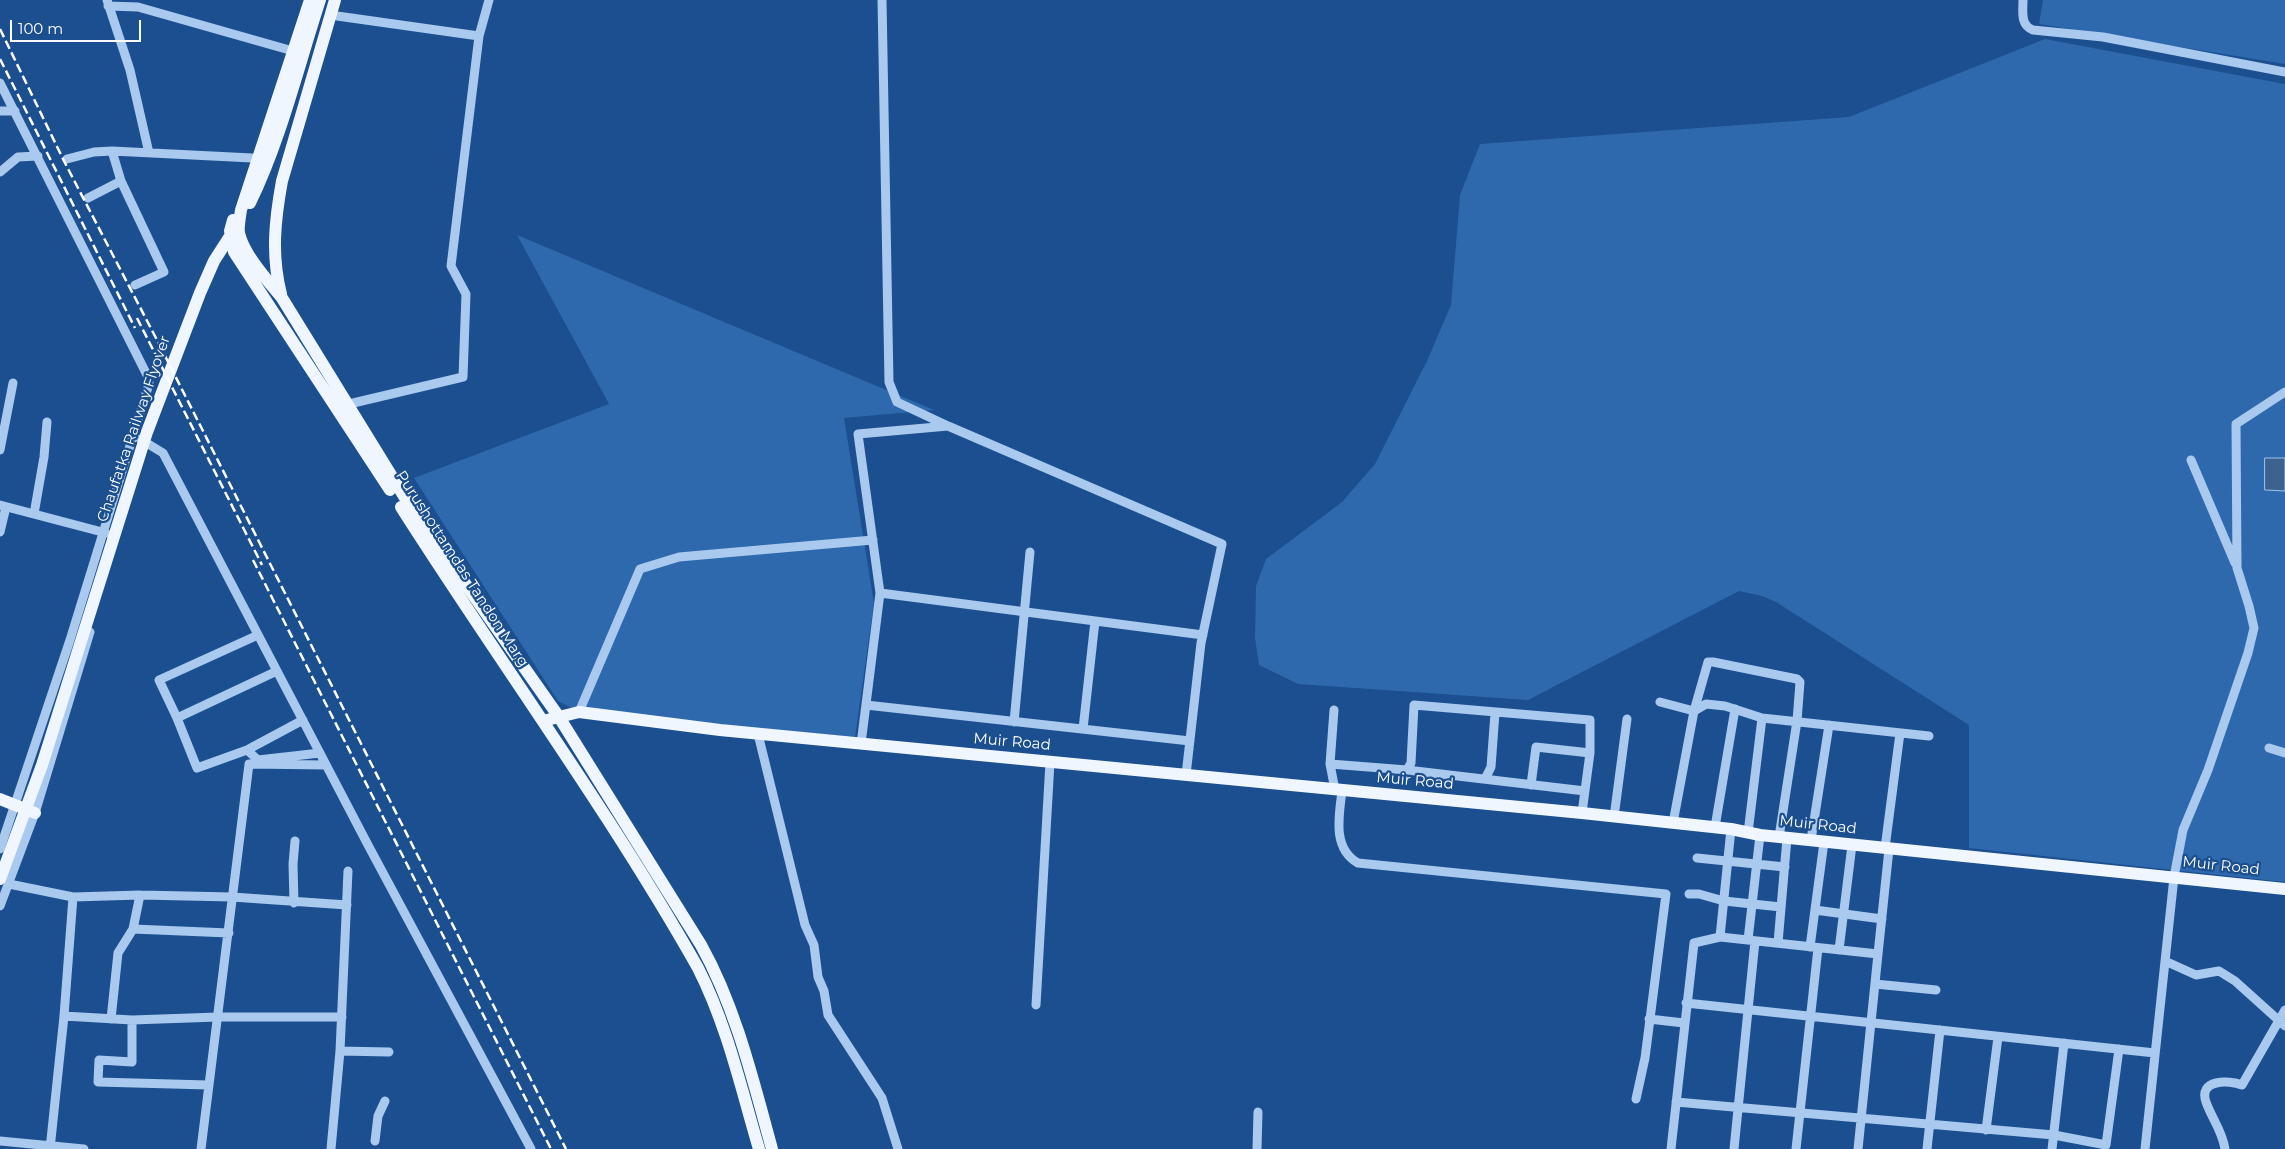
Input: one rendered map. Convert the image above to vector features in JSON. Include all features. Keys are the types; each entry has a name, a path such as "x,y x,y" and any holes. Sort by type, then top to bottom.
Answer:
{"main road":[{"name":"Purushottamdas Tandon Marg","path":"302,0 290,50 252,158 230,231 234,252 374,463 440,569 607,817 680,936 706,982 727,1039 759,1149"},
{"path":"310,0 290,50 246,194 239,231 241,239 261,273 282,298 349,404 407,502 558,717 715,969 736,1027 772,1149"},
{"name":"Chaufatka Railway Flyover","path":"4,882 147,432 214,262 244,214 260,183 320,0"},
{"path":"282,298 278,280 274,235 276,210 282,180 335,0"},
{"name":"Muir Road","path":"543,721 580,712 758,734 1582,813 1715,827 1754,834 1824,842 2285,889"},
{"path":"0,799 35,813"}],"street":[{"path":"349,404 463,377 466,294 451,266 480,36 489,0"},
{"path":"882,0 889,382 897,402 948,426 1222,544 1203,635 1186,775"},
{"path":"2023,0 2024,22 2027,28 2033,30 2103,37 2285,72"},
{"path":"149,153 130,70 108,3 138,7 290,50"},
{"path":"330,15 480,36"},
{"path":"0,83 148,377 148,391 102,532 70,640 0,849"},
{"path":"0,111 15,110"},
{"path":"112,151 121,181 164,272 135,285"},
{"path":"67,159 94,152 112,151 252,158"},
{"path":"0,172 18,157 38,156"},
{"path":"88,198 121,181"},
{"path":"0,450 4,402 13,383"},
{"path":"2237,568 2236,424 2285,392"},
{"path":"34,514 44,457 47,422"},
{"path":"861,744 880,593 858,434 948,426"},
{"path":"133,434 163,453 326,765 531,1149"},
{"path":"0,906 4,882 35,813 119,536 149,445"},
{"path":"2145,1149 2174,877 2183,830 2208,770 2248,652 2254,628 2237,568 2191,460"},
{"path":"0,532 3,506 119,536"},
{"path":"580,712 640,569 679,557 873,540"},
{"path":"1014,722 1030,552"},
{"path":"880,593 1203,635"},
{"path":"1083,729 1095,621"},
{"path":"258,635 159,680 197,768 248,750 303,720"},
{"path":"1673,823 1694,712 1708,662 1797,679 1800,682 1783,837 1785,866 1778,943"},
{"path":"177,718 277,671"},
{"path":"1660,702 1694,712"},
{"path":"1694,712 1706,704 1735,709 1762,718 1929,736"},
{"path":"866,705 1190,741"},
{"path":"1407,770 1411,763 1414,705 1590,720 1590,753 1582,813"},
{"path":"1715,827 1735,709"},
{"path":"1334,710 1330,764 1338,790 1338,828 1342,845 1353,860 1358,863 1666,894 1644,1058 1636,1099"},
{"path":"1485,779 1491,767 1496,713"},
{"path":"1734,1149 1748,1010 1752,904 1757,864 1754,834 1762,718"},
{"path":"1614,817 1627,720"},
{"path":"1811,840 1829,725"},
{"path":"1858,1149 1900,733"},
{"path":"758,734 805,925 814,945 818,977 824,990 828,1016 882,1098 898,1149"},
{"path":"1531,785 1536,747 1590,753"},
{"path":"2269,748 2285,753"},
{"path":"248,750 258,760 320,753"},
{"path":"1036,1005 1050,762"},
{"path":"201,1149 249,764 326,765"},
{"path":"1330,764 1407,770 1585,791"},
{"path":"1720,937 1731,829"},
{"path":"294,903 293,864 295,841"},
{"path":"1796,1149 1811,1017 1815,910 1824,842"},
{"path":"1839,950 1852,845"},
{"path":"1697,858 1785,866"},
{"path":"331,1149 340,1051 348,871"},
{"path":"4,882 73,897 140,895 232,897 294,903 347,905"},
{"path":"1689,894 1699,894 1724,901 1781,908"},
{"path":"111,1019 118,954 133,929 140,895"},
{"path":"51,1147 73,897"},
{"path":"1815,910 1882,919"},
{"path":"133,929 228,933"},
{"path":"1671,1149 1694,943 1720,937 1878,954"},
{"path":"2165,961 2196,975 2220,971 2235,981 2282,1023"},
{"path":"1875,984 1936,990"},
{"path":"1686,1004 2155,1053"},
{"path":"2225,1149 2222,1134 2205,1100 2209,1086 2224,1080 2242,1085 2282,1023 2285,1010"},
{"path":"64,1016 132,1020 342,1016"},
{"path":"1649,1019 1684,1023"},
{"path":"132,1020 132,1062 99,1060 98,1082 208,1085"},
{"path":"1927,1149 1940,1030"},
{"path":"1986,1130 1998,1036"},
{"path":"2052,1149 2064,1043"},
{"path":"1676,1102 1861,1120 2054,1135 2106,1145 2118,1049"},
{"path":"340,1051 389,1052"},
{"path":"376,1141 378,1116 385,1102"},
{"path":"1257,1149 1258,1112"},
{"path":"0,1141 84,1149"}],"shaded area":[{"path":"2043,0 2285,0 2285,64 2039,24"},
{"path":"2045,39 2285,84 2285,882 1969,848 1969,725 1776,602 1762,596 1739,591 1528,700 1298,684 1259,665 1255,638 1256,586 1266,559 1342,502 1375,464 1427,361 1451,305 1460,195 1480,144 1849,117"},
{"path":"517,235 934,410 844,418 874,603 855,737 579,712 558,701 414,478 609,404"},
{"path":"2265,458 2285,458 2285,491 2265,490"}],"railway":[{"path":"0,29 64,161 157,340 566,1149"},
{"path":"0,59 135,328"},
{"path":"137,318 262,565"},
{"path":"253,560 551,1149"}]}
